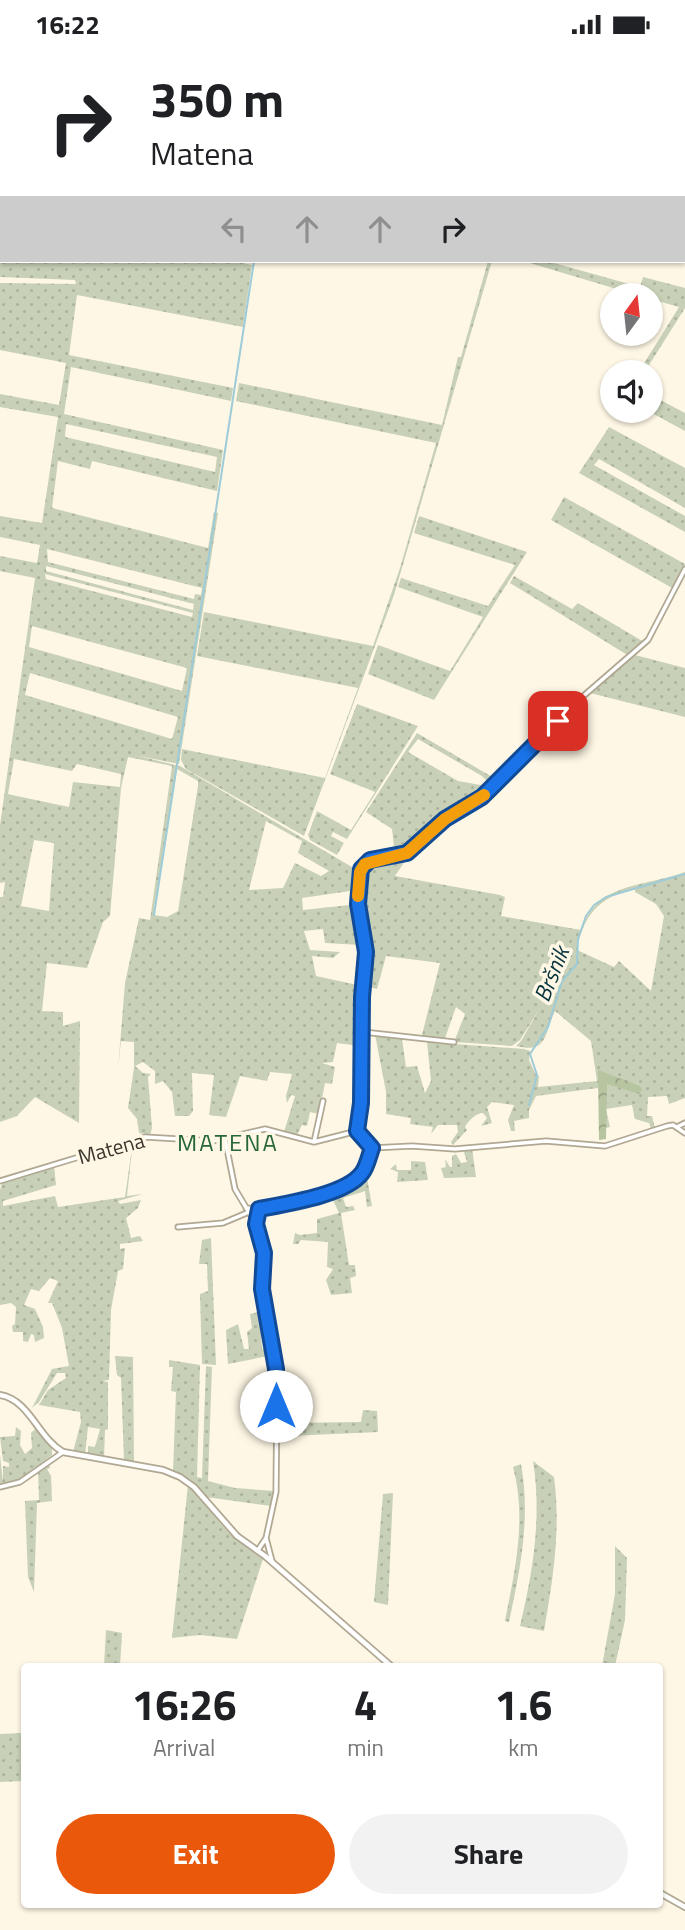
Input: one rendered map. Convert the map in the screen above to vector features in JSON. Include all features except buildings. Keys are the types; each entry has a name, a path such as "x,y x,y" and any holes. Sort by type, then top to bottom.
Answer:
{"street":[{"path":"685,569 648,640 573,705 482,797 445,819 407,853 370,860 361,869 358,904 366,952 361,1103 357,1131 372,1148 455,1149 546,1141 605,1146 667,1126 677,1127 685,1133"},
{"path":"362,1032 454,1042"},
{"path":"314,1142 323,1101"},
{"path":"677,1127 685,1123"},
{"name":"Matena","path":"0,1181 137,1138 154,1136 202,1141 225,1139 265,1129 314,1142 357,1131"},
{"path":"225,1139 232,1177 256,1224 264,1253 263,1302 276,1369 276,1484 266,1538 258,1550"},
{"path":"178,1227 223,1223 247,1210 327,1193 361,1174 372,1148"},
{"path":"256,1224 259,1209"},
{"path":"0,1395 16,1400 54,1446 63,1452 172,1472 194,1487 228,1528 258,1550 388,1663"},
{"path":"53,1456 54,1446"},
{"path":"0,1487 20,1482 53,1456 63,1452"},
{"path":"266,1538 273,1563"},
{"path":"663,1895 685,1907"}],"green space":[{"path":"0,263 252,265 243,327 77,295 69,355 233,388 231,401 71,367 64,414 223,450 217,491 92,461 90,469 58,461 52,508 208,548 214,512 218,513 179,764 134,755 180,766 357,870 356,897 364,954 361,945 325,943 323,929 304,931 310,950 340,952 333,958 312,956 316,976 362,986 360,1046 337,1043 333,1062 322,1063 335,1067 332,1084 325,1083 319,1114 310,1112 307,1126 302,1125 296,1137 284,1132 295,1096 291,1095 287,1103 286,1096 292,1074 270,1072 267,1081 240,1076 226,1117 209,1115 214,1075 192,1073 193,1111 189,1116 175,1116 172,1092 163,1081 155,1084 155,1071 143,1062 135,1066 143,1073 151,1074 148,1077 152,1128 150,1135 139,1133 137,1119 128,1108 134,1068 134,1042 121,1041 118,1069 125,983 139,918 150,920 172,766 128,757 121,788 110,916 103,922 87,968 47,963 42,1011 63,1012 63,1026 80,1021 79,1123 35,1097 17,1116 0,1122 0,897 3,897 5,882 0,883 0,825 35,578 0,571 0,556 37,563 40,545 0,537 0,516 42,523 58,417 0,407 0,394 59,405 66,363 0,350 0,283 76,284 75,280 0,277","holes":["66,424 217,457 215,472 65,437","47,549 202,588 201,595 195,594 194,599 48,562","46,566 194,604 193,610 46,571","45,574 193,613 192,617 46,579","32,626 187,668 182,691 29,647","30,673 178,717 172,739 25,695","14,759 72,771 77,764 121,774 120,787 73,782 69,807 8,794","177,769 198,781 178,911 167,917 154,915","266,821 302,841 298,853 329,871 321,876 295,863 283,888 249,890","34,840 54,843 49,911 21,906","350,891 349,905 303,910 302,898"]},
{"path":"487,263 491,263 394,595 304,836 186,769 181,760 182,749 325,778 358,688 197,656 204,612 373,646 400,568 436,443 236,401 239,383 442,425 458,357 461,357"},
{"path":"530,263 554,263 626,283 600,284"},
{"path":"643,277 685,288 685,308 663,343 663,333 679,307 663,302 663,283 641,283"},
{"path":"654,347 660,347 652,360 646,360"},
{"path":"663,401 685,413 685,431 663,419"},
{"path":"609,427 685,468 685,508 599,459 594,465 685,516 685,532 579,473"},
{"path":"564,497 685,564 674,589 551,520"},
{"path":"419,516 527,552 434,700 368,674 378,645 450,671 483,617 398,587 401,578 488,606 515,565 414,533"},
{"path":"514,576 572,609 578,603 644,642 629,656 510,583"},
{"path":"635,655 685,668 685,717 590,693"},
{"path":"357,704 418,726 347,839 333,832 331,836 344,843 337,855 310,840 308,835 317,811 351,830 375,792 330,774"},
{"path":"417,733 494,778 536,741 484,793 451,813 412,848 395,856 392,829 366,812","holes":["418,739 482,776 490,784 486,786 458,781 408,752"]},
{"path":"411,852 395,876 505,897 501,916 581,930 589,914 610,894 685,872 685,1098 669,1104 667,1096 648,1097 647,1116 652,1116 655,1128 651,1129 649,1123 635,1119 632,1105 606,1109 610,1127 606,1128 599,1122 601,1099 598,1088 536,1096 529,1110 529,1118 514,1121 515,1131 511,1131 508,1120 514,1105 492,1102 487,1107 492,1123 481,1126 487,1118 483,1113 478,1114 468,1122 465,1127 467,1130 453,1145 451,1142 458,1132 457,1125 438,1125 431,1134 433,1127 410,1124 411,1118 386,1114 386,1092 375,1034 402,1039 406,1067 417,1066 425,1093 431,1081 427,1042 530,1051 529,1060 539,1076 538,1087 597,1081 591,1041 555,1011 543,1040 540,1045 534,1047 516,1046 521,1041 540,1008 520,1040 512,1046 454,1042 465,1014 456,1007 444,1041 421,1039 440,963 386,956 377,989 365,986 367,951 359,901 360,878 372,861 395,860","holes":["635,889 635,892 656,904 664,916 651,991 619,961 614,967 577,950 584,927 595,909 623,892"]},
{"path":"598,1070 640,1086 642,1090 639,1094 607,1084 606,1139 599,1140"},
{"path":"133,1141 127,1196 143,1194 118,1201 120,1204 141,1200 138,1208 126,1218 131,1238 140,1236 143,1241 120,1244 120,1249 125,1248 123,1269 118,1271 111,1310 109,1380 102,1381 108,1382 108,1429 105,1430 104,1458 88,1453 88,1446 95,1447 100,1429 88,1427 85,1455 73,1452 81,1422 80,1412 39,1405 48,1390 66,1378 65,1373 57,1373 39,1402 32,1408 52,1369 69,1366 62,1328 52,1303 48,1303 58,1281 50,1278 39,1291 31,1289 24,1305 35,1309 43,1327 44,1338 35,1342 34,1335 31,1334 28,1342 23,1341 23,1332 13,1332 16,1307 11,1303 0,1305 0,1190 2,1183 54,1165 56,1185 3,1201 3,1206 55,1196 58,1207 125,1197"},
{"path":"472,1148 476,1177 444,1178 441,1168 446,1167 445,1159 450,1167 452,1156 456,1154 461,1163 467,1162 463,1149"},
{"path":"411,1161 425,1162 428,1180 397,1182 398,1172 390,1169 396,1164 397,1170 411,1170"},
{"path":"366,1172 372,1206 367,1207 365,1191 343,1198 346,1207 353,1206 355,1210 341,1213 349,1265 355,1265 356,1276 350,1278 352,1293 331,1295 326,1280 333,1269 327,1267 328,1242 301,1240 298,1244 293,1244 295,1233 317,1233 317,1219 339,1213 333,1200 337,1197 334,1191 345,1186 345,1191 350,1192"},
{"path":"211,1238 216,1365 202,1364 200,1294 208,1291 207,1264 199,1264 202,1240"},
{"path":"263,1311 268,1334 261,1336 262,1349 271,1348 273,1355 228,1364 226,1330 238,1324 244,1349 249,1349 247,1332 252,1328 250,1314"},
{"path":"115,1356 133,1357 134,1463 124,1461 121,1378 117,1375"},
{"path":"169,1360 200,1365 197,1477 202,1478 206,1366 212,1367 208,1481 235,1488 274,1491 271,1506 206,1497 173,1471 176,1392 171,1391 173,1367 169,1367"},
{"path":"363,1410 377,1411 378,1432 290,1436 276,1431 277,1423 361,1422"},
{"path":"16,1427 21,1431 20,1445 25,1454 32,1448 31,1433 36,1428 52,1447 52,1455 18,1482 0,1486 0,1455 3,1482 3,1466 9,1467 9,1463 3,1461 0,1437 15,1436"},
{"path":"49,1460 50,1468 47,1469 51,1476 52,1501 37,1503 34,1592 28,1577 25,1501 39,1500 38,1469"},
{"path":"533,1461 554,1477 556,1497 555,1554 544,1631 520,1626 535,1544 537,1503"},
{"path":"521,1464 524,1524 509,1622 505,1621 516,1563 519,1525 513,1467"},
{"path":"188,1485 229,1533 263,1559 237,1639 200,1635 172,1638"},
{"path":"393,1493 388,1605 374,1602 383,1494"},
{"path":"615,1546 627,1558 625,1620 616,1663 603,1663 615,1594"},
{"path":"106,1630 122,1633 120,1663 104,1663"},
{"path":"21,1733 21,1781 0,1782 0,1734"}],"waterway":[{"path":"154,915 254,263"},
{"name":"Bršnik","path":"529,1105 537,1075 530,1054 548,1027 562,981 577,964 578,939 586,916 594,905 606,897 685,874"}],"slow traffic":[{"path":"358,896 360,872 365,864 370,860 407,853 445,819 484,795"}],"district":[{"name":"MATENA","path":"228,1142"}],"route":[{"path":"276,1406 275,1358 263,1302 264,1253 256,1224 259,1209 327,1193 346,1184 361,1174 372,1148 357,1131 361,1103 362,997 366,967 365,938 358,904 361,869 370,860 400,856 415,848 445,819 482,797 558,721"}]}
